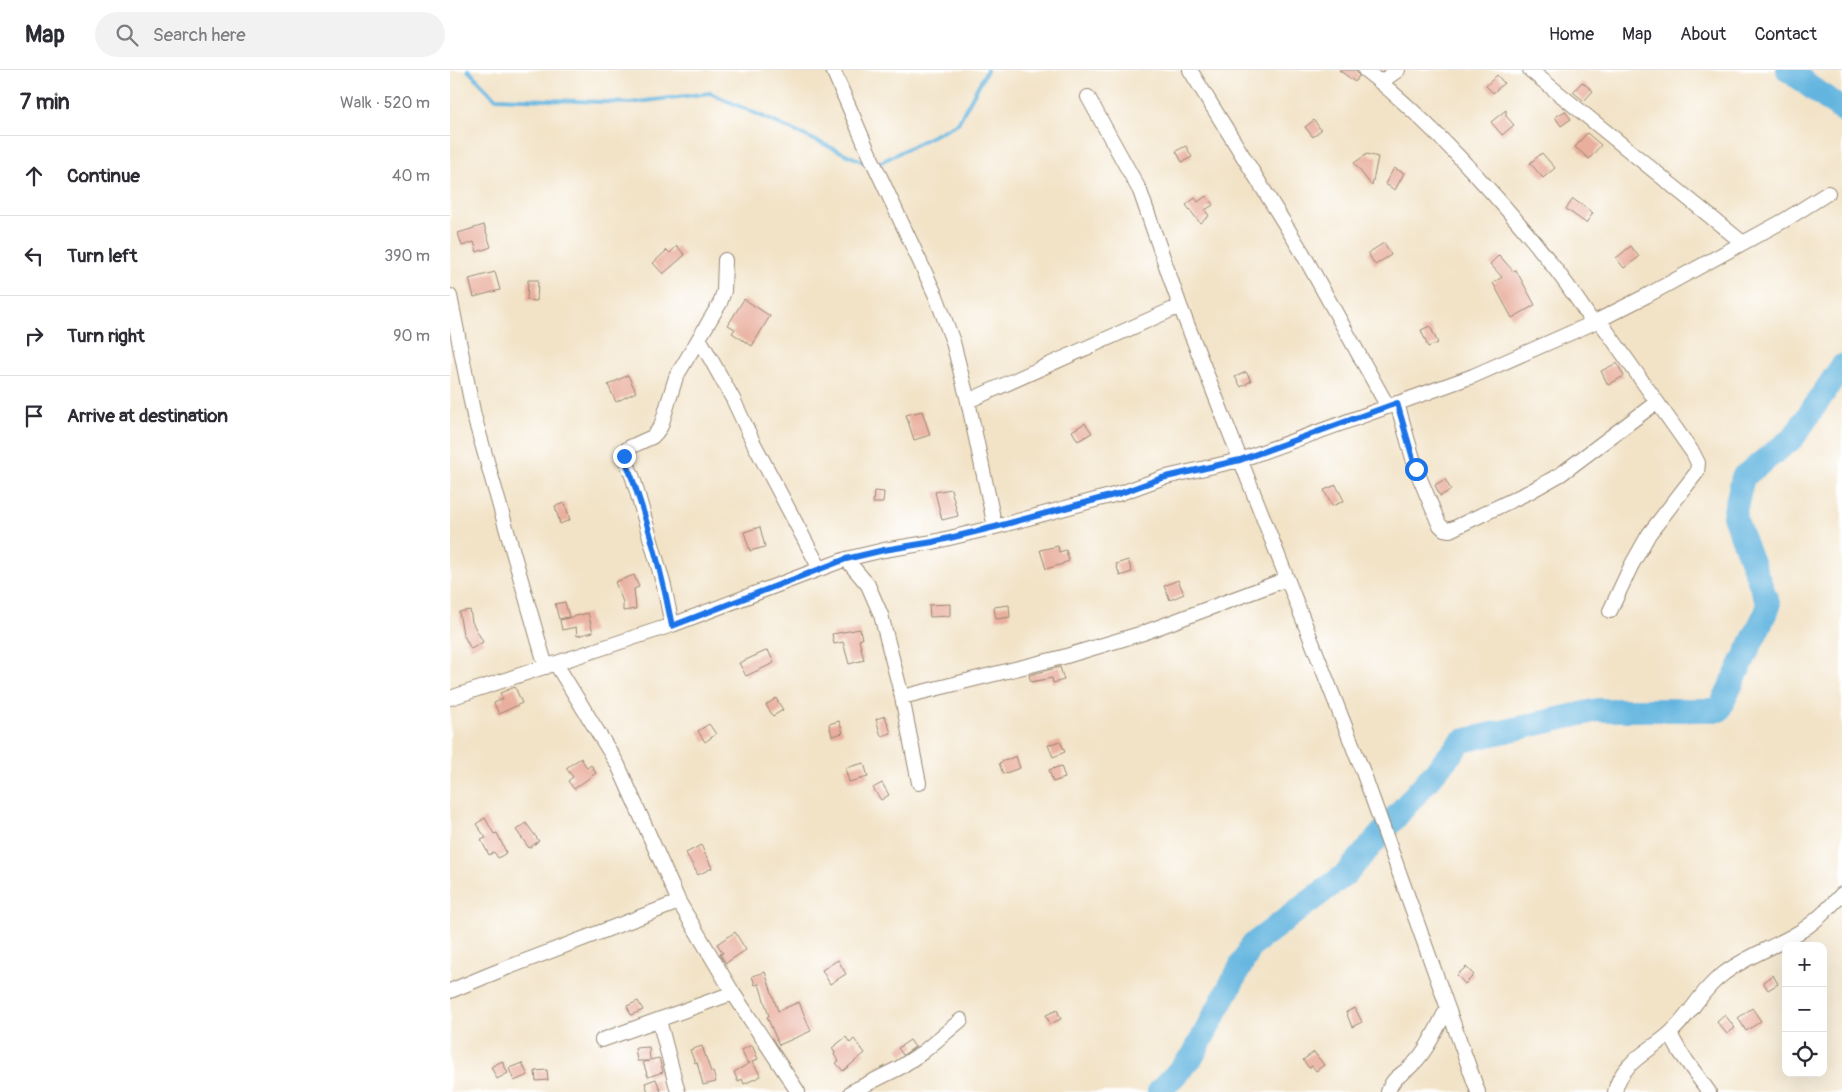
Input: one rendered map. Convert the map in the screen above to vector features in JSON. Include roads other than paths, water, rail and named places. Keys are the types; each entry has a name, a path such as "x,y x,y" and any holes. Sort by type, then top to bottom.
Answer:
{"street":[{"path":"833,70 868,151 936,296 953,342 968,401 995,527"},
{"path":"1190,70 1302,252 1392,405 1439,524 1444,529 1450,530 1531,491 1561,474 1657,402"},
{"path":"1365,70 1427,123 1492,193 1548,258 1657,402 1698,463 1697,472 1649,534 1610,611"},
{"path":"1381,82 1398,70"},
{"path":"1530,70 1743,243"},
{"path":"1088,98 1140,190 1180,306 1363,772 1478,1092"},
{"path":"450,698 672,626 846,559 884,550 933,542 995,527 1121,493 1162,478 1240,460 1392,405 1515,359 1596,321 1785,220 1828,193"},
{"path":"672,626 664,586 633,478 624,456 628,448 656,433 661,426 676,377 720,303 725,285 725,260"},
{"path":"450,296 474,416 551,665 618,765 679,902 733,992 798,1092"},
{"path":"968,401 1180,306"},
{"path":"699,338 733,398 753,442 820,569"},
{"path":"846,559 868,585 882,615 902,697 919,783"},
{"path":"902,697 1063,657 1143,633 1287,579"},
{"path":"1615,1092 1617,1083 1628,1066 1670,1034 1709,985 1723,973 1808,926 1842,894"},
{"path":"450,991 679,902"},
{"path":"602,1040 733,992"},
{"path":"1388,1092 1397,1076 1411,1066 1423,1052 1447,1008"},
{"path":"660,1020 678,1092"},
{"path":"851,1092 877,1081 899,1068 923,1052 961,1020"},
{"path":"1670,1034 1680,1052 1709,1092"}],"waterway":[{"path":"468,70 495,98 630,103 710,93 868,164"},
{"path":"877,164 958,123 987,70"},
{"path":"1788,70 1842,110"},
{"path":"1159,1092 1192,1057 1252,945 1346,874 1462,741 1598,710 1719,710 1769,606 1734,516 1743,477 1793,438 1842,366"}]}
